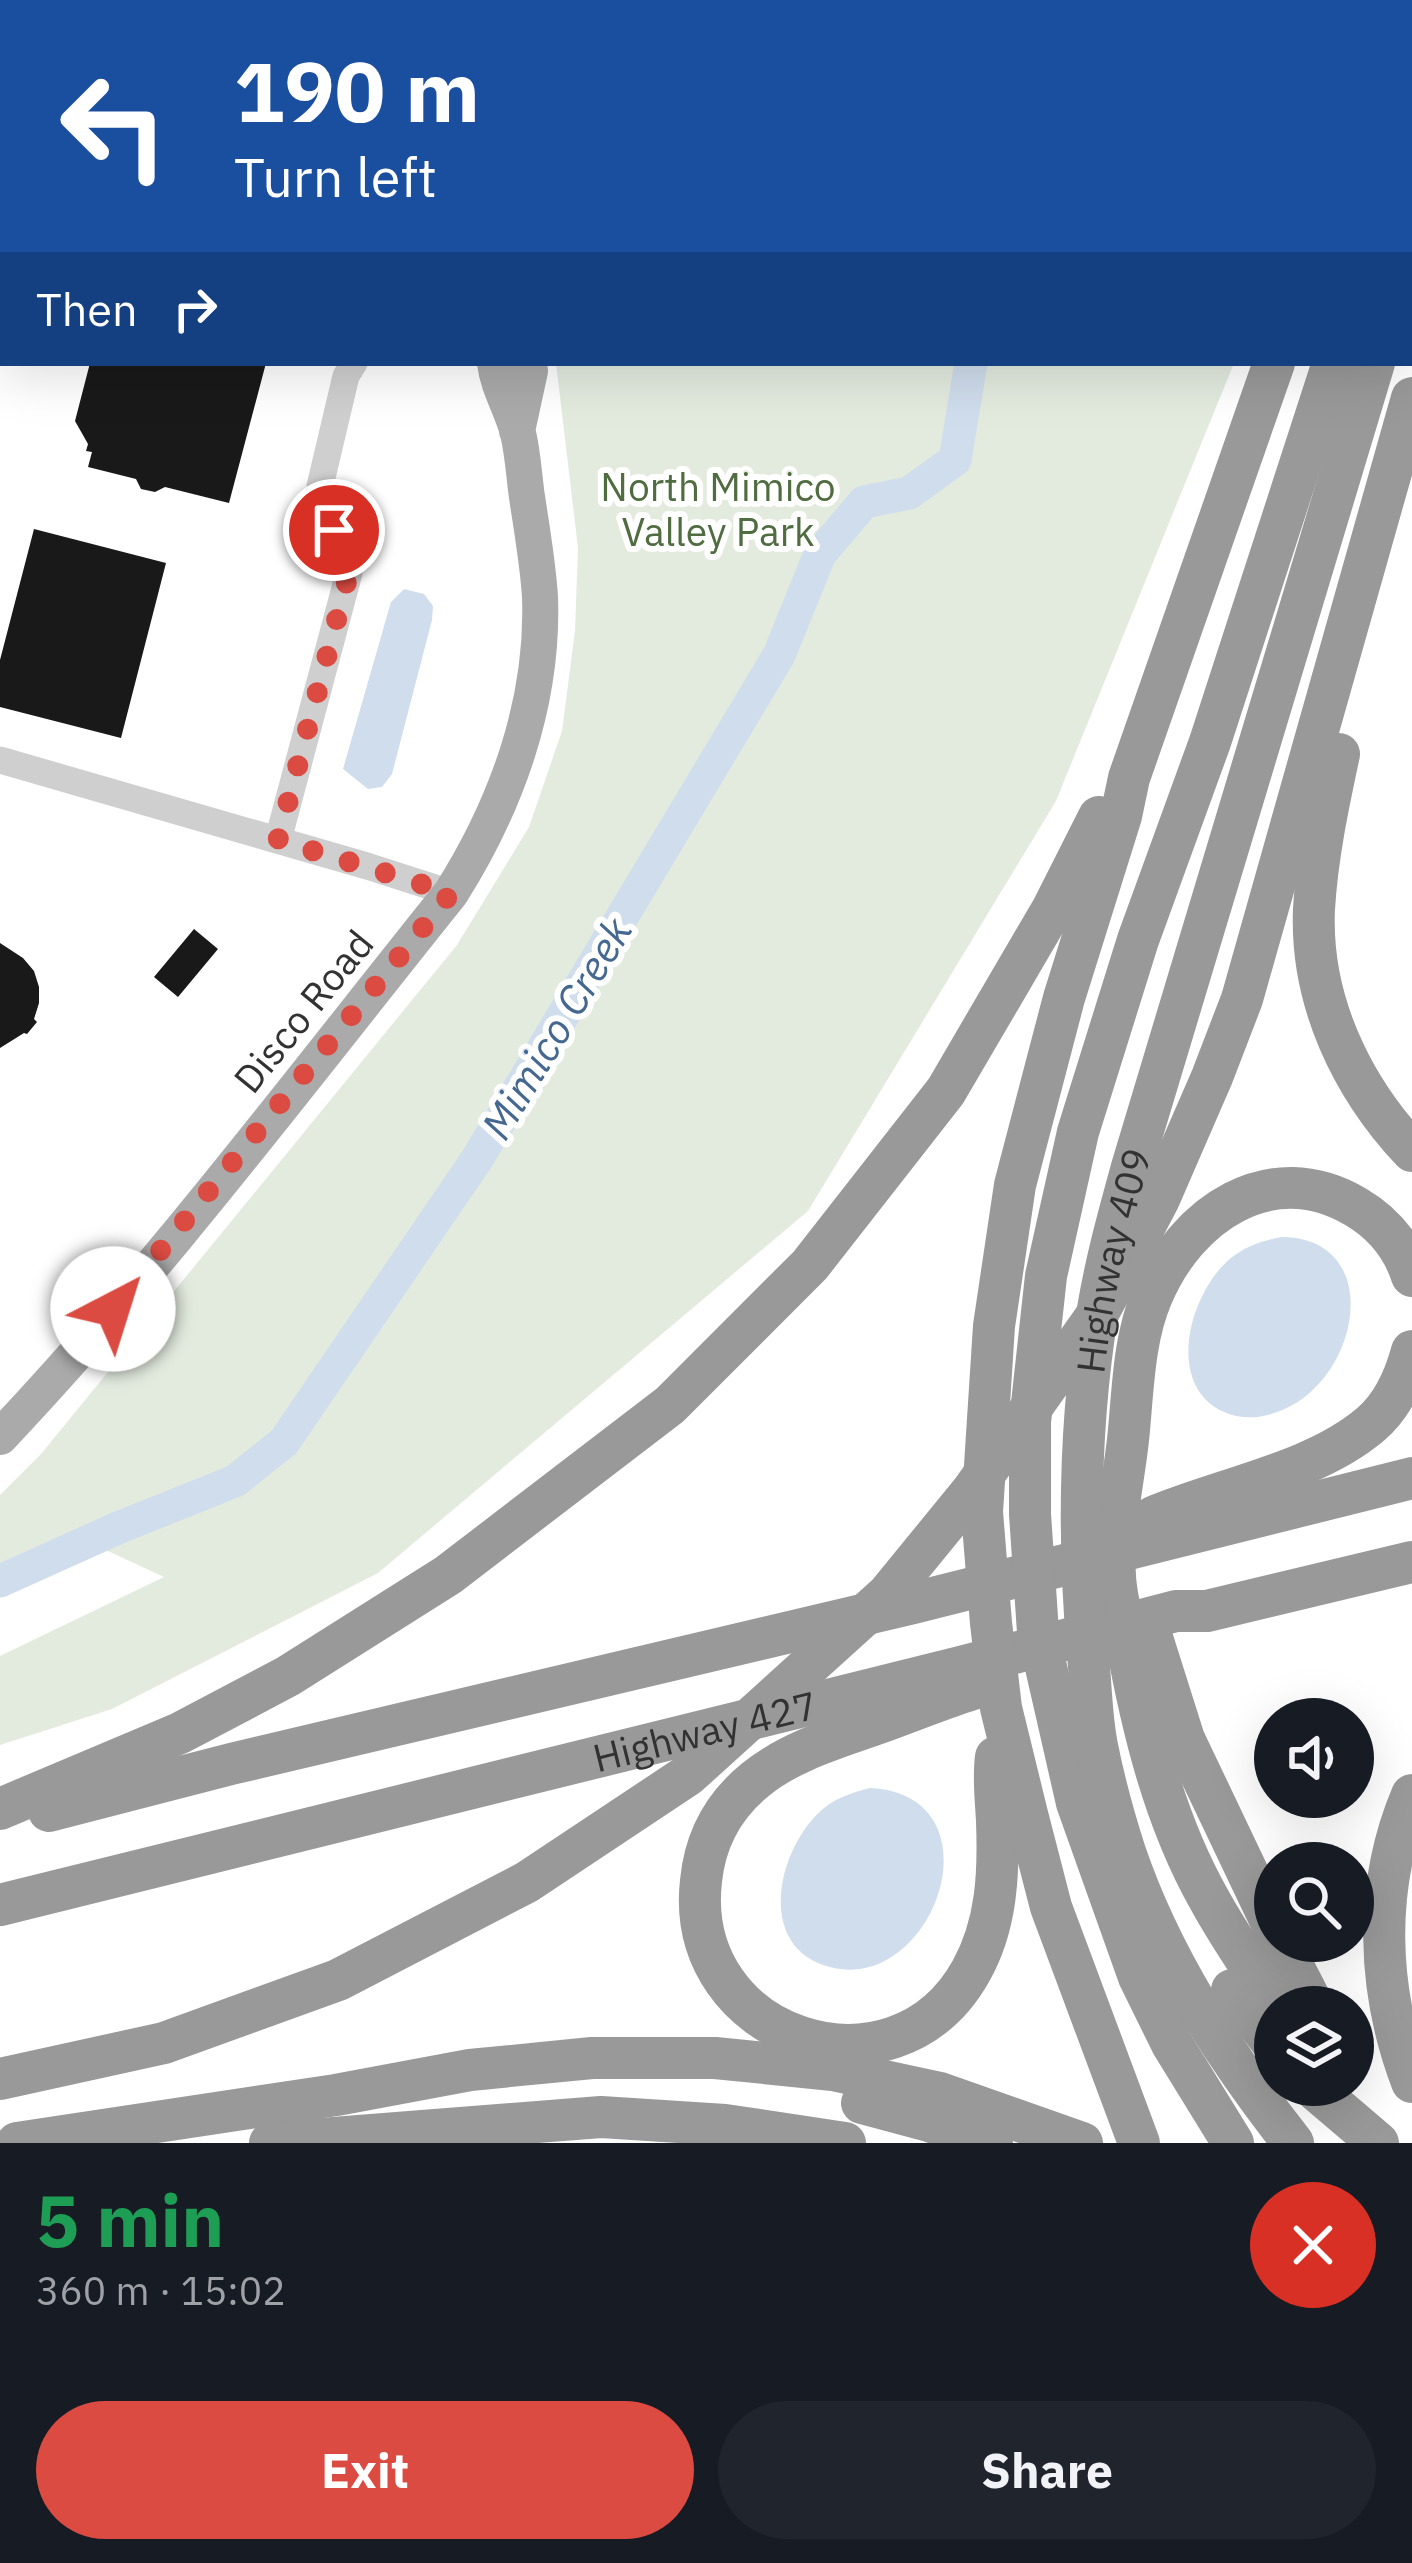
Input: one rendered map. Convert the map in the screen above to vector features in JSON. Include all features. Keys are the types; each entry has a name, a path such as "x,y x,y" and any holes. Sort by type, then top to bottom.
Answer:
{"highway":[{"path":"1273,366 1129,778 1015,1186 994,1326 982,1512 991,1623 975,1689 994,1767 998,1842 989,1930 962,1986 948,2003 922,2024 875,2042 814,2041 785,2032 744,2006 722,1978 701,1925 703,1861 727,1809 770,1768 820,1744 975,1689 1186,1615 1412,1562"},
{"name":"Highway 409","path":"1234,2143 1172,2044 1139,1977 1077,1803 1038,1632 1030,1422 1054,1230 1078,1132 1332,366"},
{"name":"Highway 409","path":"1293,2143 1211,2027 1159,1934 1125,1850 1096,1743 1083,1597 1081,1509 1098,1310 1114,1237 1373,366"},
{"path":"0,2079 164,2043 338,1980 526,1882 688,1775 887,1594 973,1490 1097,1315 1159,1198 1243,999 1412,398"},
{"path":"1412,410 1331,792 1314,913 1332,1028 1368,1095 1412,1151"},
{"path":"0,1809 180,1732 288,1676 448,1575 670,1405 810,1265 946,1091 1053,908 1102,810 1129,778"},
{"path":"1264,1986 1208,1897 1167,1802 1147,1741 1115,1576 1118,1505 1141,1328 1150,1300 1179,1246 1194,1230 1226,1206 1279,1188 1300,1188 1347,1202 1370,1215 1392,1236 1412,1276"},
{"path":"1167,1525 1331,1450 1373,1423 1394,1396 1412,1351"},
{"path":"1126,1456 1140,1595 1169,1698 1202,1781 1254,1887"},
{"name":"Highway 427","path":"0,1823 1008,1578 1167,1525 1412,1478"},
{"path":"1083,1597 1126,1766 1154,1847 1221,1974 1254,2018"},
{"path":"975,1689 1139,2143"},
{"name":"Highway 427","path":"0,1905 975,1689"},
{"path":"1412,1795 1391,1867 1384,1940 1388,1999 1412,2082"},
{"path":"1113,1910 1129,1988 1204,2143"},
{"path":"17,2143 336,2095 470,2069 592,2058 715,2058 833,2070 940,2092 1082,2143"},
{"path":"336,2095 596,2073 658,2074 828,2095 992,2143"},
{"path":"1336,2106 1382,2143"},
{"path":"1350,2106 1382,2143"},
{"path":"1363,2106 1382,2143"},
{"path":"271,2143 602,2117 725,2125 845,2143"}],"main road":[{"name":"Disco Road","path":"0,1437 189,1219 451,893 500,804 522,736 538,650 540,600 518,431 495,366"},
{"name":"Disco Road","path":"518,431 529,366"}],"lane":[{"path":"278,840 349,573 320,486 352,366"},
{"path":"0,760 451,893"}],"green space":[{"name":"North Mimico Valley Park","path":"556,366 1233,366 1056,801 808,1211 378,1573 112,1709 0,1745 0,1656 164,1577 108,1551 47,1551 0,1572 0,1495 41,1454 457,945 529,827 562,731 575,631 578,548","holes":["652,857 656,879 294,1430 624,896"]}],"water":[{"path":"404,589 424,594 433,606 432,620 392,774 382,787 368,789 343,769 391,602"},
{"path":"1282,1237 1316,1244 1338,1261 1349,1286 1350,1316 1342,1346 1326,1375 1303,1398 1268,1415 1235,1416 1208,1402 1195,1384 1189,1363 1194,1316 1216,1273 1231,1258 1255,1244"},
{"path":"870,1788 911,1799 935,1824 944,1857 938,1893 922,1928 895,1954 862,1969 823,1965 801,1952 788,1934 781,1912 787,1864 811,1821 828,1805"}],"building":[{"path":"89,366 265,366 229,503 165,487 155,492 141,489 136,479 88,467 92,452 86,451 88,444 75,421"},
{"path":"34,529 166,563 121,738 0,707 0,660"},
{"path":"194,929 218,949 178,997 154,977"},
{"path":"0,943 34,971 39,1003 37,1022 27,1034 0,1048"}],"waterway":[{"name":"Mimico Creek","path":"0,1581 235,1481 284,1442 477,1159 779,655 820,554 864,502 909,493 955,460 971,366"}],"route":[{"path":"113,1309 451,893 278,840 349,573 334,530"}]}
